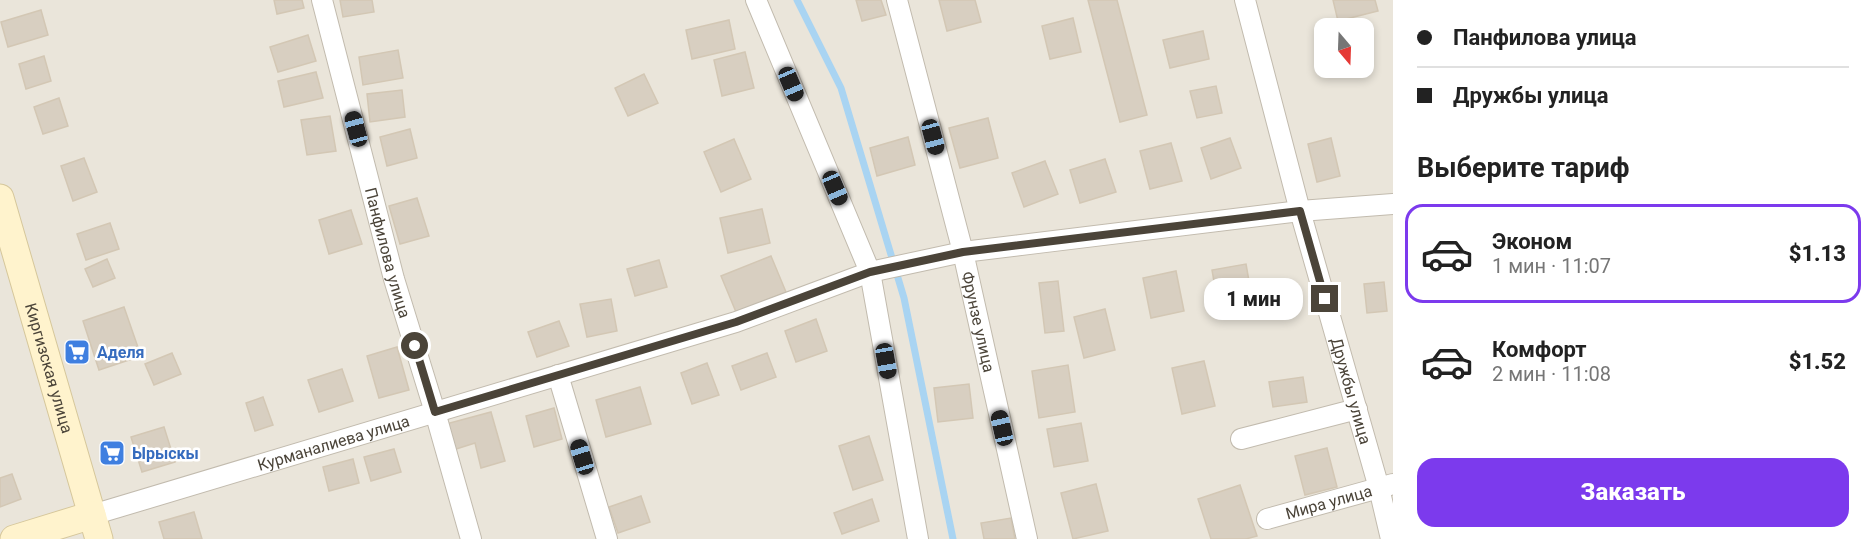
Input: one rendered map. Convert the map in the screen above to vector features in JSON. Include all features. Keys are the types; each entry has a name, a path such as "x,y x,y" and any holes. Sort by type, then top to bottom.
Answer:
{"main road":[{"name":"Киргизская улица","path":"0,198 96,527"},
{"name":"Курманалиева улица","path":"14,539 96,527"}],"street":[{"name":"Панфилова улица","path":"322,0 394,279 471,539"},
{"path":"756,0 870,272 918,539"},
{"name":"Фрунзе улица","path":"897,0 963,252 1027,539"},
{"name":"Дружбы улица","path":"1245,0 1300,211 1357,409 1386,486 1390,539"},
{"name":"Курманалиева улица","path":"96,527 435,412 736,322 870,272 963,252 1300,211 1393,204"},
{"path":"558,375 607,539"},
{"path":"1240,439 1357,409"},
{"name":"Мира улица","path":"1266,519 1386,486"}],"shaded area":[{"path":"0,0 1393,0 1393,539 0,539"}],"building":[{"path":"274,0 302,0 304,8 277,14"},
{"path":"340,0 372,0 374,12 343,17"},
{"path":"856,0 881,0 886,15 862,21"},
{"path":"939,0 975,0 981,22 947,31"},
{"path":"1088,0 1117,0 1147,115 1120,122"},
{"path":"1333,0 1375,0 1378,11 1350,18 1337,18"},
{"path":"41,10 48,35 8,47 1,22"},
{"path":"1073,18 1081,52 1050,59 1042,26"},
{"path":"729,20 735,49 692,59 686,30"},
{"path":"1203,31 1209,59 1170,68 1163,40"},
{"path":"308,35 316,61 278,72 270,47"},
{"path":"398,50 403,78 363,85 359,57"},
{"path":"745,52 754,88 722,96 714,60"},
{"path":"44,56 51,81 26,89 19,64"},
{"path":"316,72 323,98 284,107 278,81"},
{"path":"644,74 658,103 628,116 615,88"},
{"path":"1216,86 1222,113 1197,118 1190,91"},
{"path":"402,90 405,117 370,122 367,94"},
{"path":"59,98 68,126 43,134 34,107"},
{"path":"330,116 336,151 307,155 301,120"},
{"path":"988,118 998,158 960,168 949,128"},
{"path":"410,129 417,158 387,166 380,137"},
{"path":"908,137 915,165 877,176 870,148"},
{"path":"1230,138 1241,168 1211,179 1201,148"},
{"path":"1331,138 1340,176 1317,182 1308,144"},
{"path":"734,139 751,179 721,192 704,152"},
{"path":"1171,143 1182,181 1150,189 1140,151"},
{"path":"84,158 97,192 73,201 61,166"},
{"path":"1105,159 1116,192 1080,203 1070,170"},
{"path":"1045,161 1058,194 1024,207 1012,173"},
{"path":"417,198 429,236 400,244 389,206"},
{"path":"762,209 770,243 728,253 720,218"},
{"path":"351,210 362,244 329,254 319,220"},
{"path":"110,223 119,249 86,260 77,234"},
{"path":"771,256 786,292 736,312 721,276"},
{"path":"107,259 115,278 93,287 85,269"},
{"path":"659,260 667,287 635,296 627,269"},
{"path":"1246,264 1253,304 1219,310 1212,270"},
{"path":"1176,271 1184,311 1151,318 1143,278"},
{"path":"1058,281 1064,331 1045,333 1039,283"},
{"path":"1384,282 1387,311 1367,313 1364,284"},
{"path":"611,299 617,331 587,337 580,304"},
{"path":"124,307 141,356 99,370 83,321"},
{"path":"1105,309 1115,350 1084,358 1074,317"},
{"path":"816,319 827,351 796,362 785,331"},
{"path":"559,321 569,346 537,357 528,332"},
{"path":"397,347 409,390 379,398 367,356"},
{"path":"172,353 181,374 154,385 145,364"},
{"path":"767,353 776,377 741,390 732,366"},
{"path":"1204,361 1215,406 1182,414 1172,368"},
{"path":"707,363 719,395 692,404 681,373"},
{"path":"1068,365 1075,412 1039,418 1032,371"},
{"path":"342,369 353,401 319,412 308,380"},
{"path":"1303,377 1307,402 1273,407 1269,382"},
{"path":"969,384 973,418 938,422 934,388"},
{"path":"640,387 651,424 606,437 596,400"},
{"path":"263,397 273,425 255,431 246,403"},
{"path":"554,408 562,439 534,447 526,416"},
{"path":"491,412 505,461 481,468 475,443 453,450 446,424"},
{"path":"1081,423 1088,461 1054,467 1047,429"},
{"path":"164,427 175,462 142,472 131,437"},
{"path":"869,436 883,480 853,490 839,446"},
{"path":"1327,448 1337,487 1305,495 1295,456"},
{"path":"394,449 401,472 371,481 364,457"},
{"path":"353,459 359,483 329,491 323,467"},
{"path":"12,474 21,499 0,507 0,478"},
{"path":"1096,484 1108,531 1073,539 1061,493"},
{"path":"1240,485 1257,536 1246,539 1211,539 1198,499"},
{"path":"641,496 650,522 618,533 609,507"},
{"path":"872,499 879,521 842,534 834,513"},
{"path":"194,512 202,539 164,539 159,522"},
{"path":"1011,518 1015,539 984,539 981,523"}],"waterway":[{"path":"797,0 841,88 904,298 953,539"}],"place":[{"name":"Аделя","path":"77,352"},
{"name":"Ырыскы","path":"112,453"}],"route":[{"path":"415,346 435,412 736,322 870,272 963,252 1300,211 1325,299"}]}
